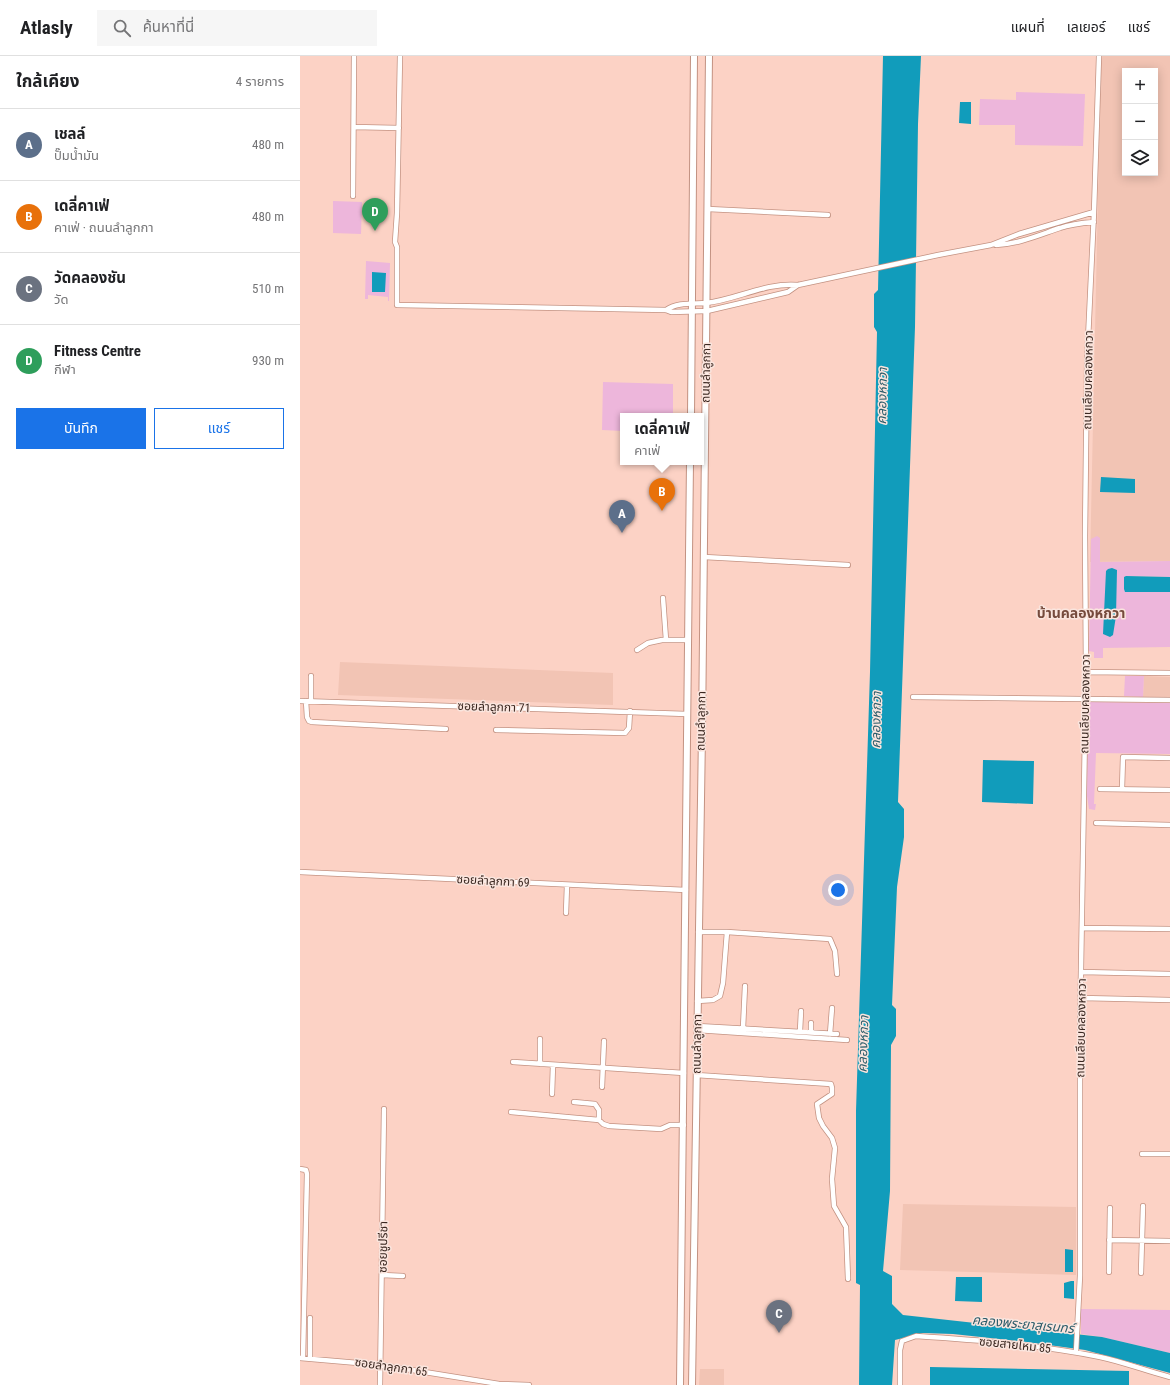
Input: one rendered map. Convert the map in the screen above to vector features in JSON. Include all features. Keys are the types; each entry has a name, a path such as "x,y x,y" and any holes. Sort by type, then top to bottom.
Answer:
{"main road":[{"name":"ถนนลำลูกกา","path":"691,413 694,56"},
{"name":"ถนนลำลูกกา","path":"692,1385 704,557 709,56"},
{"name":"ถนนลำลูกกา","path":"680,1385 686,963 690,465"},
{"path":"686,963 698,964"}],"street":[{"path":"352,196 354,56"},
{"path":"400,56 397,213 395,242 397,305 666,310 671,312 692,312 707,311 788,292 798,285"},
{"name":"ถนนเลียบคลองหกวา","path":"1076,1351 1080,1276 1081,998 1086,672 1085,536 1087,362 1094,222 1099,56"},
{"path":"354,127 399,128"},
{"path":"708,210 828,214"},
{"path":"991,245 1019,234 1094,212"},
{"path":"666,310 671,306 692,303 707,303 769,288 791,284 798,285 938,255 991,245 1014,243 1061,227 1077,223 1094,222"},
{"path":"769,288 771,296"},
{"path":"742,294 744,302"},
{"path":"704,557 848,565"},
{"path":"662,598 666,640"},
{"path":"637,650 648,643 666,640 688,640"},
{"path":"1086,672 1170,673"},
{"path":"311,676 307,717 309,721 446,729"},
{"path":"913,697 1170,700"},
{"name":"ซอยลำลูกกา 71","path":"300,701 688,714"},
{"path":"496,730 625,733 629,728 630,711"},
{"path":"1122,789 1123,757 1170,758"},
{"path":"1100,789 1170,790"},
{"path":"1096,823 1170,825"},
{"name":"ซอยลำลูกกา 69","path":"300,872 686,890"},
{"path":"566,913 567,884"},
{"path":"1083,928 1170,929"},
{"path":"698,932 727,932 830,939 835,951 837,974"},
{"path":"697,1001 712,1000 720,996 723,983 727,932"},
{"path":"1082,972 1170,974"},
{"path":"743,1028 745,986"},
{"path":"1081,998 1170,1000"},
{"path":"830,1034 832,1008"},
{"path":"800,1031 801,1011"},
{"path":"811,1023 811,1032"},
{"path":"697,1028 743,1028 837,1034"},
{"path":"697,1028 847,1040"},
{"path":"540,1039 540,1064"},
{"path":"602,1087 604,1041"},
{"path":"513,1062 684,1073"},
{"path":"552,1094 553,1065"},
{"path":"696,1074 830,1084 832,1094 817,1104 819,1118 832,1138 835,1148 832,1179 834,1206 846,1227 848,1279"},
{"path":"574,1102 595,1104 599,1110 599,1120"},
{"name":"ซอยชูปรีชา","path":"380,1385 384,1109"},
{"path":"511,1112 599,1120 603,1124 609,1126 661,1129 670,1125 684,1125"},
{"path":"1142,1154 1170,1154"},
{"path":"300,1169 306,1170 307,1174 302,1358"},
{"path":"1140,1273 1143,1206"},
{"path":"1109,1272 1110,1208"},
{"path":"1109,1240 1170,1241"},
{"path":"382,1276 403,1276"},
{"path":"310,1318 310,1358"},
{"name":"ซอยสายไหม 85","path":"900,1385 900,1350 902,1341 916,1336 1034,1345 1076,1351 1132,1365 1170,1377"},
{"name":"ซอยลำลูกกา 65","path":"302,1358 381,1364 499,1384 529,1385"}],"shaded area":[{"path":"1101,56 1170,56 1170,561 1090,562"},
{"path":"1016,92 1085,94 1083,146 1015,145 1015,125 979,125 980,99 1016,100"},
{"path":"333,201 362,202 361,234 333,233"},
{"path":"366,261 390,263 389,301 388,297 368,295 368,299 365,299"},
{"path":"603,382 673,384 673,413 620,413 620,431 602,430"},
{"path":"1097,536 1100,538 1100,562 1170,561 1170,577 1126,576 1125,592 1170,592 1170,647 1103,648 1103,658 1094,658 1094,652 1089,651 1091,539"},
{"path":"340,662 613,673 613,705 338,695"},
{"path":"1125,676 1144,676 1143,697 1124,696"},
{"path":"1144,676 1170,677 1170,698 1143,697"},
{"path":"1090,702 1170,703 1170,754 1096,753 1095,810 1089,809 1087,796 1088,704"},
{"path":"903,1204 1076,1207 1076,1275 900,1270"},
{"path":"1081,1309 1170,1310 1170,1353 1102,1337 1081,1334"},
{"path":"700,1369 724,1369 724,1385 699,1385"}],"water":[{"name":"คลองหกวา","path":"883,56 921,56 918,124 915,327 898,802 904,809 904,837 897,887 892,1005 896,1009 896,1036 891,1045 890,1191 883,1271 892,1276 892,1304 903,1315 1102,1337 1170,1353 1170,1373 1085,1350 953,1334 923,1333 895,1340 892,1385 859,1385 860,1285 856,1283 856,1111 870,672 877,332 874,327 874,294 878,290"},
{"path":"960,102 971,102 971,124 959,123"},
{"path":"372,272 386,273 385,292 372,292"},
{"path":"1101,477 1135,479 1135,493 1100,492"},
{"path":"1112,568 1117,570 1116,616 1113,635 1110,637 1103,634 1106,571"},
{"path":"1124,577 1170,577 1170,592 1125,592"},
{"path":"983,760 1034,761 1033,804 982,802"},
{"path":"1065,1249 1073,1250 1073,1272 1065,1272"},
{"path":"956,1277 982,1277 982,1302 955,1301"},
{"path":"1074,1281 1074,1299 1064,1298 1064,1283"},
{"path":"930,1367 1129,1371 1129,1385 930,1385"}],"place":[{"name":"Fitness Centre","path":"375,231"},
{"name":"เดลี่คาเฟ่","path":"662,511"},
{"name":"เชลล์","path":"622,533"},
{"name":"วัดคลองชัน","path":"779,1333"}],"district":[{"name":"บ้านคลองหกวา","path":"1081,613"}],"water label":[{"name":"คลองพระยาสุเรนทร์","path":"1023,1324"}]}
